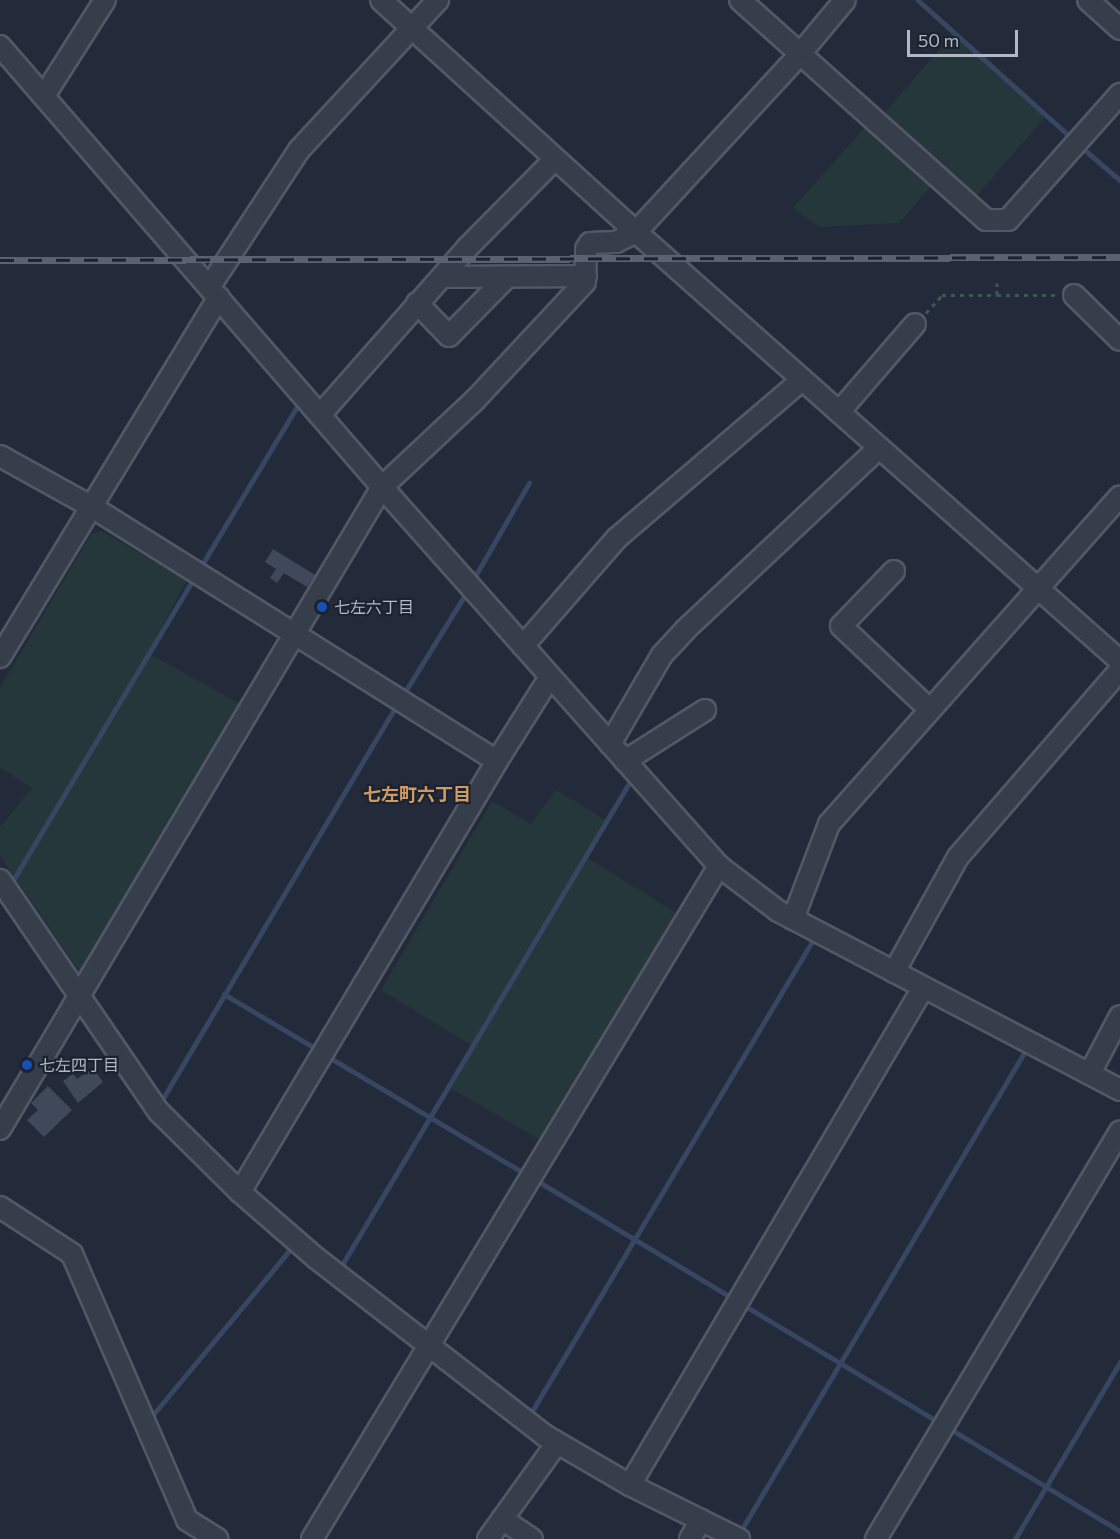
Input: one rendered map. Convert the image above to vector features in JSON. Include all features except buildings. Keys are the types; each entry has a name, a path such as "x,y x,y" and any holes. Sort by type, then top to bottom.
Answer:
{"street":[{"path":"44,96 105,0"},
{"path":"381,0 636,232 1120,661"},
{"path":"0,657 92,507 298,150 438,0"},
{"path":"740,0 986,220 1008,220 1120,94"},
{"path":"0,1129 382,487 475,400 585,282 586,249 590,243 616,242 636,232 800,54 845,0"},
{"path":"1088,0 1120,29"},
{"path":"0,46 382,487 719,866 778,911 1120,1090"},
{"path":"320,416 417,303 555,159"},
{"path":"442,277 586,276"},
{"path":"417,303 449,336 507,277"},
{"path":"1074,295 1120,339"},
{"path":"839,412 915,324"},
{"path":"523,646 618,538 802,380"},
{"path":"609,744 662,655 677,638 879,448"},
{"path":"0,456 92,507 497,761"},
{"path":"793,919 829,824 1120,496"},
{"path":"894,571 842,626 930,710"},
{"path":"894,972 958,857 1120,670"},
{"path":"240,1192 497,761 550,677"},
{"path":"625,761 705,710"},
{"path":"312,1539 430,1348 719,866"},
{"path":"0,880 159,1112 240,1192 316,1258 430,1348 557,1443 630,1485 739,1539"},
{"path":"630,1485 923,988"},
{"path":"1090,1073 1120,1016"},
{"path":"876,1539 1120,1131"},
{"path":"0,1207 72,1254 187,1520 217,1539"},
{"path":"488,1539 557,1443"},
{"path":"502,1519 532,1539"},
{"path":"690,1539 701,1520"}],"path":[{"path":"997,283 997,295"},
{"path":"915,324 942,295 1074,295"}],"shaded area":[{"path":"953,34 1047,115 974,198 881,117"},
{"path":"867,125 934,183 899,223 819,227 793,208"},
{"path":"101,531 187,580 148,653 240,704 81,974 0,856 0,827 32,788 0,767 0,688 91,534"},
{"path":"556,790 606,820 586,857 678,914 542,1141 449,1087 471,1045 381,990 492,801 531,824"}],"waterway":[{"path":"918,0 1072,138"},
{"path":"1086,151 1120,180"},
{"path":"200,568 299,403"},
{"path":"473,580 529,483"},
{"path":"12,882 194,578"},
{"path":"403,695 468,590"},
{"path":"162,1100 397,705"},
{"path":"342,1265 631,780"},
{"path":"531,1413 813,940"},
{"path":"224,994 320,1051"},
{"path":"742,1529 1024,1053"},
{"path":"327,1056 526,1174"},
{"path":"536,1180 734,1299"},
{"path":"152,1416 294,1245"},
{"path":"742,1304 940,1423"},
{"path":"1015,1539 1120,1362"},
{"path":"947,1427 1120,1531"}],"railway":[{"path":"0,260 1120,257"}],"place":[{"name":"七左六丁目","path":"322,607"},
{"name":"七左四丁目","path":"27,1065"}],"district":[{"name":"七左町六丁目","path":"417,794"}]}
